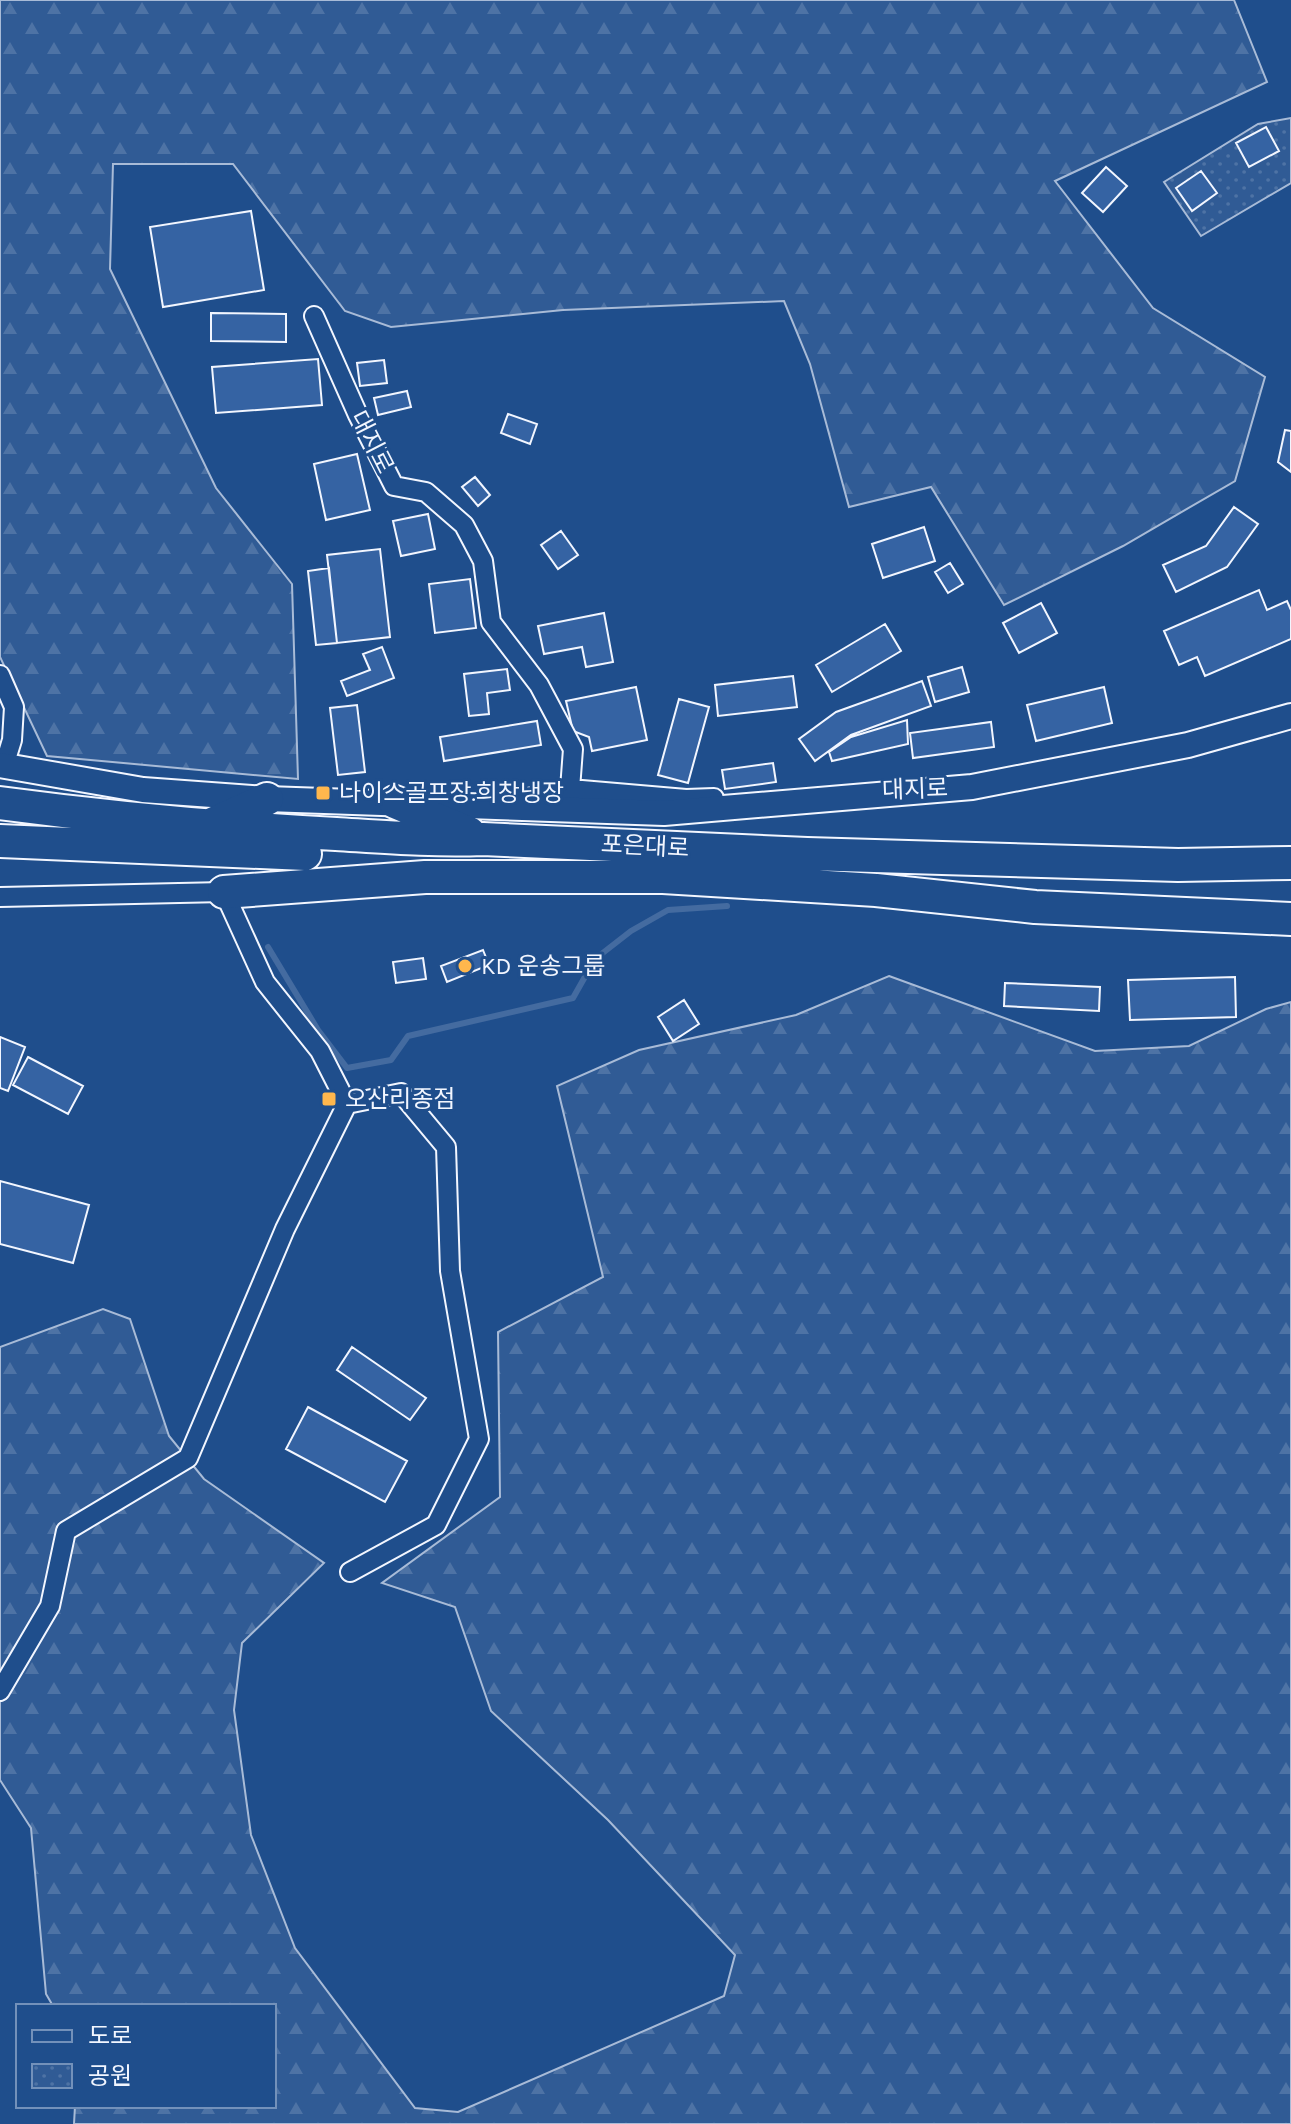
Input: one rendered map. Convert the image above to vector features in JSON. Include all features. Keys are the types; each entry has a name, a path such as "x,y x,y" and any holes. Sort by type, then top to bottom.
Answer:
{"highway":[{"path":"207,826 267,799"},
{"path":"395,802 483,839"},
{"name":"포은대로","path":"0,803 104,817 207,826 443,841 483,839 1178,865 1291,863"},
{"name":"포은대로","path":"0,841 196,851 949,877 1291,879"},
{"path":"663,877 698,866"},
{"path":"822,872 876,890"},
{"path":"224,892 425,877 663,877 876,890 1035,907 1291,919"}],"main road":[{"name":"대지로","path":"2,765 143,790 267,799 664,813 972,787 1188,745 1291,716"}],"street":[{"name":"대지로","path":"314,316 394,486 426,492 464,525 483,561 491,622 539,685 573,749 570,789"},
{"path":"0,675 14,707 12,740 2,765"},
{"name":"대지로","path":"500,805 570,789 686,799 972,787"},
{"path":"0,897 224,892 265,982 320,1051 347,1104"},
{"path":"347,1104 401,1093 446,1147 450,1271 479,1439 436,1525 350,1572"},
{"path":"0,1691 50,1606 66,1531 188,1458 285,1229 347,1104"}],"green space":[{"path":"0,0 1234,0 1267,82 1055,181 1153,308 1265,377 1235,481 1123,546 1004,605 931,487 849,507 810,364 784,301 563,310 391,327 345,311 233,164 113,164 110,269 216,488 292,584 298,779 47,756 0,657"},
{"path":"1291,118 1291,183 1201,236 1164,182 1258,124"},
{"path":"889,976 1095,1051 1189,1046 1266,1009 1291,1002 1291,2124 74,2124 75,2108 276,2108 276,2004 52,2004 46,1994 31,1828 0,1780 0,1347 103,1309 130,1319 169,1436 204,1479 324,1563 242,1643 234,1710 251,1835 295,1948 415,2108 458,2112 724,1996 735,1955 608,1820 491,1711 455,1607 382,1583 500,1497 498,1332 603,1277 557,1086 639,1050 796,1015"}],"building":[{"path":"1266,127 1279,151 1249,167 1236,143"},
{"path":"1106,167 1127,186 1103,212 1082,193"},
{"path":"1201,171 1217,193 1192,211 1176,188"},
{"path":"251,211 264,290 163,307 150,227"},
{"path":"211,313 286,314 286,342 211,341"},
{"path":"318,359 322,405 216,413 212,367"},
{"path":"384,360 387,383 360,386 357,363"},
{"path":"407,391 411,407 378,415 374,398"},
{"path":"508,414 537,424 530,444 501,433"},
{"path":"1285,430 1291,431 1291,472 1278,462"},
{"path":"357,454 370,510 326,520 314,464"},
{"path":"475,477 490,495 478,506 462,487"},
{"path":"1234,507 1258,524 1227,567 1176,592 1163,565 1206,546"},
{"path":"428,514 435,549 401,556 393,521"},
{"path":"924,527 935,561 883,578 872,544"},
{"path":"561,531 578,555 558,569 541,545"},
{"path":"380,549 390,637 337,643 327,555"},
{"path":"950,563 963,584 948,593 935,572"},
{"path":"329,568 337,643 316,645 308,571"},
{"path":"470,579 476,628 435,633 429,584"},
{"path":"1259,590 1267,610 1287,601 1291,610 1291,639 1205,676 1197,657 1179,665 1164,631"},
{"path":"1041,603 1057,633 1019,653 1003,623"},
{"path":"604,613 613,662 586,667 582,647 544,654 538,626"},
{"path":"885,624 901,651 832,692 816,665"},
{"path":"382,647 394,678 347,696 341,681 370,670 363,654"},
{"path":"962,667 969,692 935,702 928,677"},
{"path":"507,669 510,690 487,693 489,714 469,716 464,674"},
{"path":"793,676 797,707 718,716 715,685"},
{"path":"922,681 931,706 851,735 815,761 799,739 836,712"},
{"path":"636,687 647,740 592,751 589,737 573,731 566,701"},
{"path":"1104,687 1112,723 1036,741 1027,705"},
{"path":"679,699 709,707 688,783 658,775"},
{"path":"357,705 365,772 338,775 330,708"},
{"path":"907,720 908,744 832,761 829,752 851,737"},
{"path":"537,721 541,745 444,761 440,737"},
{"path":"991,722 994,747 913,758 910,733"},
{"path":"773,763 776,782 725,789 722,770"},
{"name":"KD 운송그룹","path":"483,950 489,965 447,982 441,966"},
{"name":"KD 운송그룹","path":"423,958 426,979 396,983 393,962"},
{"path":"1235,977 1236,1017 1130,1020 1128,980"},
{"path":"1005,983 1100,987 1099,1011 1004,1006"},
{"path":"684,1000 699,1024 673,1041 658,1017"},
{"path":"0,1037 25,1047 8,1091 0,1088"},
{"path":"28,1057 83,1086 68,1114 13,1085"},
{"path":"0,1181 89,1205 73,1263 0,1244"},
{"path":"352,1347 426,1398 410,1420 337,1370"},
{"path":"308,1407 407,1461 385,1502 286,1449"}],"waterway":[{"path":"268,947 318,1030 347,1068 391,1060 408,1036 573,998 595,959 631,931 668,910 727,906"}],"place":[{"name":"나이스골프장.희창냉장","path":"323,793"},
{"name":"KD 운송그룹","path":"465,966"},
{"name":"오산리종점","path":"329,1099"}]}
